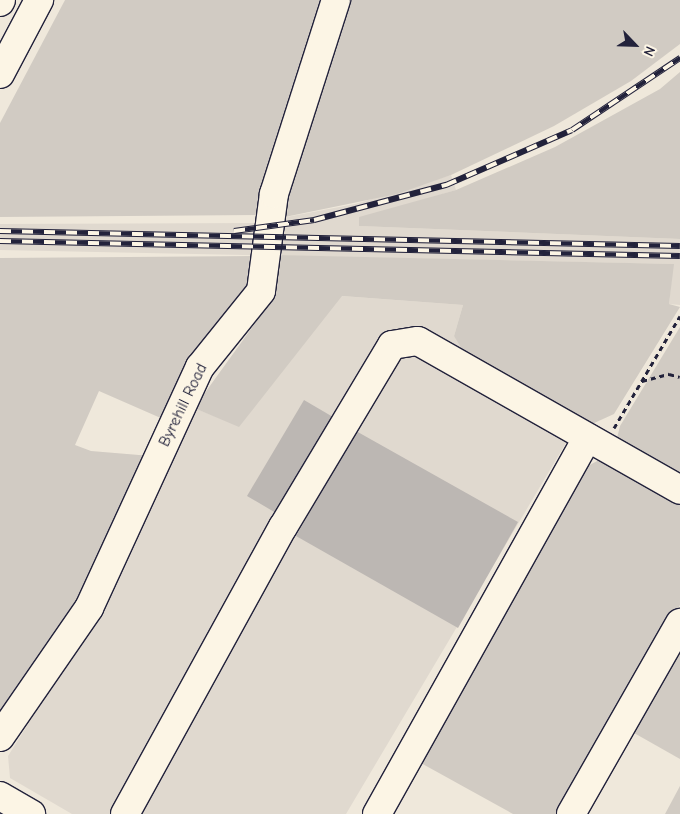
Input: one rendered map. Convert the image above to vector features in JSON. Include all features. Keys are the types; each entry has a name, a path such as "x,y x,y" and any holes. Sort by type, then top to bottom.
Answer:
{"main road":[{"path":"0,74 39,0"},
{"name":"Byrehill Road","path":"0,737 89,608 200,367 261,291 274,194 336,0"},
{"path":"125,814 283,527 392,345 418,341 680,490"},
{"path":"377,814 595,443"},
{"path":"571,814 680,623"},
{"path":"0,796 31,814"}],"path":[{"path":"595,443 642,381 680,316"},
{"path":"642,381 669,374 680,376"}],"shaded area":[{"path":"65,0 323,0 259,215 0,217 0,123"},
{"path":"344,0 680,0 680,44 631,81 554,126 451,175 397,194 275,219"},
{"path":"680,72 680,239 359,226 359,217 456,190 555,147 660,89"},
{"path":"451,175 456,190 399,207 359,226 680,239 680,305 669,304 673,264 0,250 0,224 255,223 355,204"},
{"path":"276,255 674,264 669,304 680,307 614,414 592,424 465,354 454,336 463,305 342,296 239,427 194,408 256,322 271,291"},
{"path":"259,256 255,279 198,347 163,419 99,391 75,445 91,451 151,456 85,602 0,724 0,258"},
{"path":"341,296 463,305 454,336 579,421 346,814 72,814 10,778 8,756 118,581 194,408 239,426"},
{"path":"680,327 680,480 617,438 620,426"},
{"path":"603,458 680,497 680,605 561,814 513,814 419,762 582,469"},
{"path":"680,636 680,759 627,729"},
{"path":"680,786 680,814 665,814"}],"building":[{"path":"304,400 333,417 276,513 247,496"},
{"path":"356,431 518,522 458,628 296,536"}],"railway":[{"path":"234,231 314,220 446,185 572,130 680,58"},
{"path":"0,231 680,246"},
{"path":"0,241 680,256"}]}
